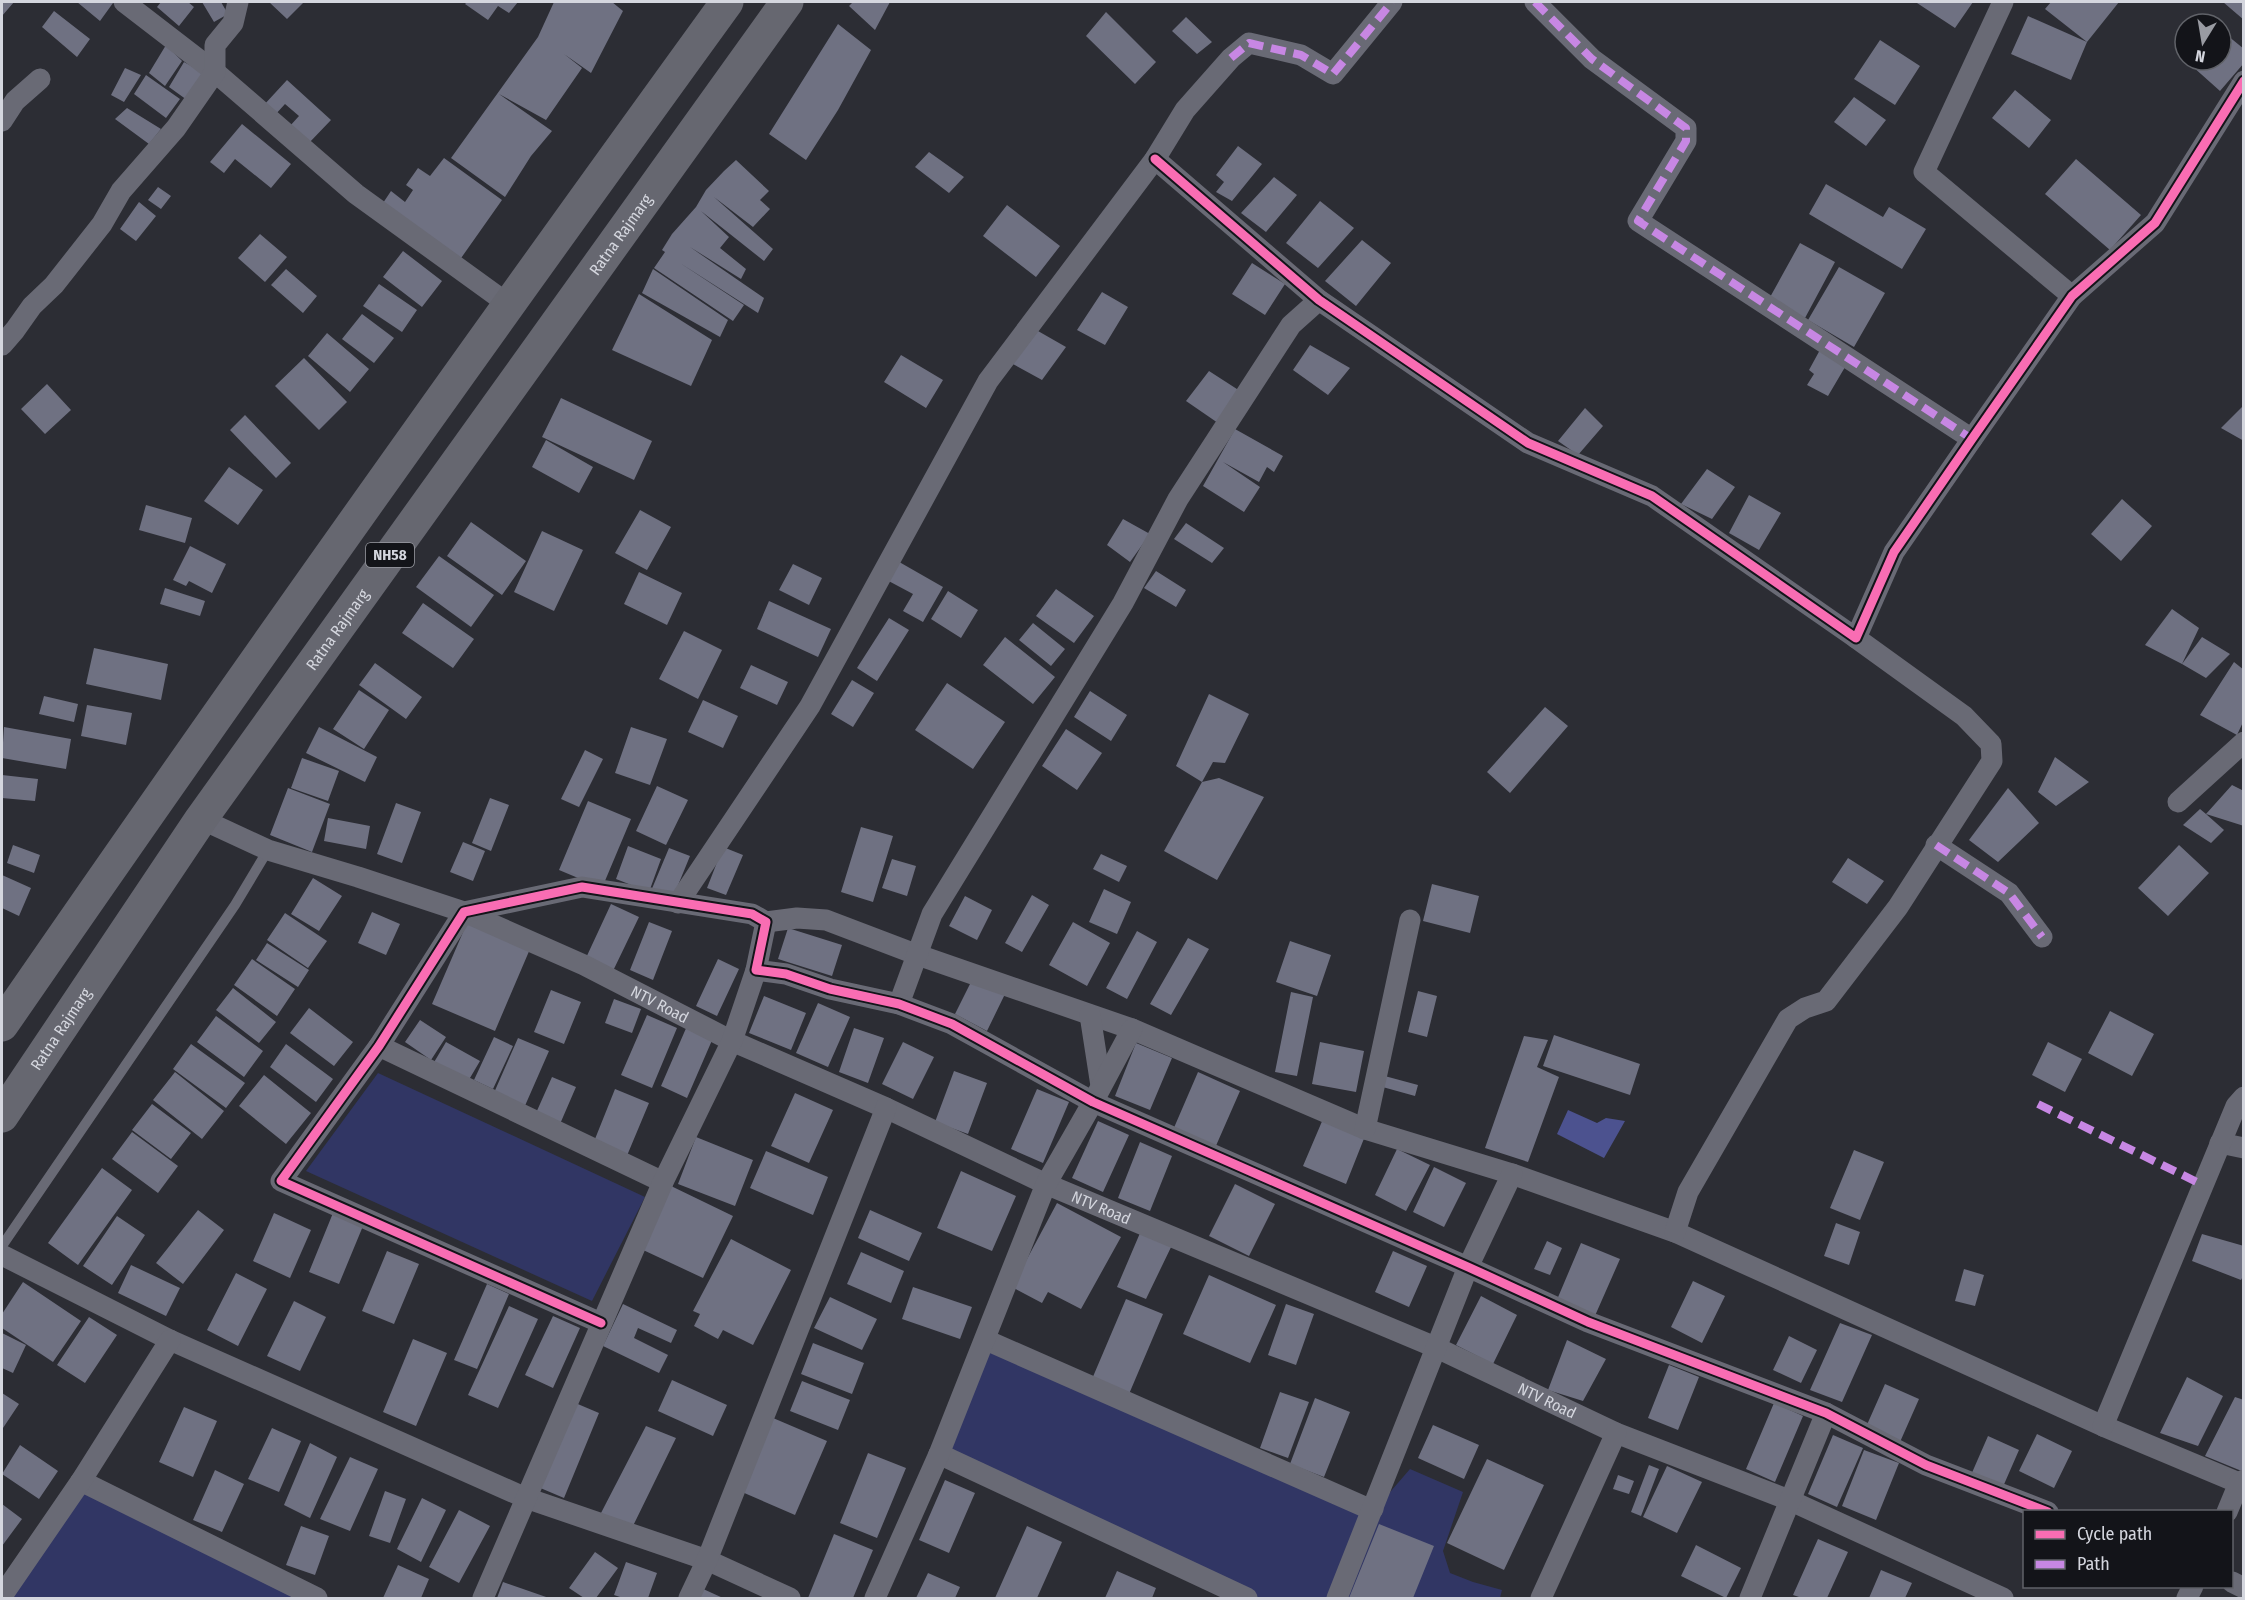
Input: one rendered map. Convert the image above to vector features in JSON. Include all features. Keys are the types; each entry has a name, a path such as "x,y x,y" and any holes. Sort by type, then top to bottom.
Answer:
{"highway":[{"name":"NH58","path":"2,1025 157,800 508,304 728,2"},
{"name":"Ratna Rajmarg","path":"2,1116 201,819 787,2"}],"street":[{"path":"124,2 215,72 356,194 508,304"},
{"path":"2,345 32,306 54,285 102,224 120,191 176,128 215,72 215,45 233,23 238,2"},
{"path":"678,903 810,705 988,381 1155,159 1185,110 1231,58 1249,42 1301,55 1332,75 1392,2"},
{"path":"1535,2 1592,59 1686,128 1686,141 1638,221 1972,440"},
{"path":"2003,2 1924,171 2072,296"},
{"path":"2,121 15,101 40,79"},
{"path":"1857,638 1894,552 2072,296 2155,223 2244,81"},
{"path":"1155,159 1319,300 1528,443 1652,496 1857,638 1964,716 1991,744 1992,761 1898,907 1827,1001 1805,1008 1788,1019 1688,1192 1675,1232"},
{"path":"899,1004 932,914 1123,603 1178,499 1291,325 1319,300"},
{"path":"2178,802 2244,742"},
{"name":"NTV Road","path":"201,819 268,850 464,912 584,965 732,1041 886,1108 1046,1184 1435,1347 1616,1433 1789,1500 2003,1599"},
{"path":"1936,845 2008,893 2042,938"},
{"path":"601,1323 281,1181 379,1046 464,912 582,887 752,914 766,922 797,918 826,920 918,955 1132,1029 1365,1129 1512,1174 1675,1232 2103,1426 2241,1482 2228,1510"},
{"path":"1365,1129 1410,920"},
{"path":"483,1599 663,1182 732,1041 756,970 766,922"},
{"path":"756,970 786,975 830,989 899,1004 952,1024 1468,1267 1636,1342 1826,1413 1926,1465 2043,1510"},
{"path":"1090,1015 1097,1094"},
{"path":"875,1599 986,1340 1046,1184 1132,1029"},
{"path":"379,1046 663,1182"},
{"path":"2103,1426 2220,1143 2236,1106 2244,1096"},
{"path":"690,1599 886,1108"},
{"path":"2220,1143 2244,1148"},
{"path":"1337,1599 1435,1347 1468,1267 1512,1174"},
{"path":"2,1255 170,1340 526,1498 707,1560 790,1599"},
{"path":"2,1596 81,1481 170,1340"},
{"path":"986,1340 1373,1509"},
{"path":"1750,1599 1826,1413"},
{"path":"1541,1599 1616,1433"},
{"path":"939,1454 1247,1599"},
{"path":"81,1481 317,1599"}],"lane":[{"path":"2,1246 235,905 268,850"}],"shaded area":[{"path":"378,1073 645,1197 592,1301 306,1171"},
{"path":"1568,1110 1597,1123 1606,1118 1625,1121 1604,1158 1557,1134"},
{"path":"987,1348 1365,1507 1328,1598 1257,1598 946,1451"},
{"path":"1410,1469 1463,1492 1443,1551 1450,1573 1502,1590 1500,1598 1342,1598 1385,1498"},
{"path":"81,1481 317,1598 2,1598"}],"building":[{"path":"2,2 14,2 2,16"},
{"path":"77,2 111,2 113,3 100,21"},
{"path":"161,2 188,2 194,7 179,26 157,7"},
{"path":"202,2 221,2 228,14 214,22"},
{"path":"269,2 304,2 287,19"},
{"path":"467,2 518,2 509,13 498,6 488,20 465,4"},
{"path":"554,2 612,2 623,11 591,73 564,54 582,68 546,120 499,94 552,131 531,156 505,197 451,158 538,37"},
{"path":"853,2 890,2 875,30 849,6"},
{"path":"1918,2 1973,2 1955,28"},
{"path":"2051,2 2119,2 2087,42 2045,9"},
{"path":"2223,2 2244,2 2244,20"},
{"path":"54,11 90,39 77,57 42,27"},
{"path":"1106,12 1156,62 1135,84 1086,36"},
{"path":"2028,16 2087,42 2071,80 2011,54"},
{"path":"1186,17 1212,42 1197,54 1172,31"},
{"path":"838,24 871,50 838,110 806,160 769,134"},
{"path":"1880,40 1920,66 1895,105 1854,79"},
{"path":"2233,40 2244,49 2244,63 2220,91 2199,72 2233,72"},
{"path":"166,45 182,61 165,86 149,73"},
{"path":"184,62 206,74 187,100 169,87"},
{"path":"125,68 141,75 124,102 111,95"},
{"path":"146,75 180,99 166,118 134,94"},
{"path":"287,80 331,120 308,144 289,127 299,116 285,104 274,116 263,106"},
{"path":"2015,90 2051,120 2029,148 1992,118"},
{"path":"1854,97 1886,120 1866,146 1834,122"},
{"path":"127,108 161,129 149,144 115,119"},
{"path":"242,124 291,164 271,188 235,159 224,173 210,162"},
{"path":"1238,146 1262,164 1232,201 1216,192 1224,182 1216,175"},
{"path":"929,152 964,177 949,193 915,167"},
{"path":"444,158 502,200 459,261 381,206 391,191 405,202 413,190 406,185 418,168 430,176"},
{"path":"2076,159 2141,215 2110,250 2045,194"},
{"path":"736,160 769,191 760,200 770,209 753,227 714,197 773,249 764,261 701,211 729,237 720,248 746,269 741,279 690,247 764,298 758,313 680,263 744,305 733,321 654,268 665,252 662,250 672,234 696,207 706,190"},
{"path":"1274,177 1297,195 1266,232 1241,213"},
{"path":"1826,184 1883,217 1889,207 1926,229 1902,269 1809,214"},
{"path":"158,187 171,196 161,209 148,200"},
{"path":"1320,201 1354,228 1318,268 1286,243"},
{"path":"139,202 156,216 136,241 120,229"},
{"path":"1007,205 1060,246 1036,277 983,236"},
{"path":"260,234 287,257 265,282 238,258"},
{"path":"1362,240 1391,263 1356,306 1325,281"},
{"path":"1800,243 1835,262 1805,318 1769,299"},
{"path":"403,251 442,281 422,307 383,277"},
{"path":"1252,263 1285,284 1265,315 1232,294"},
{"path":"1839,267 1885,293 1854,347 1808,320"},
{"path":"286,269 317,296 303,313 271,285"},
{"path":"653,269 728,320 720,337 642,293"},
{"path":"379,284 417,310 402,332 363,306"},
{"path":"1102,292 1128,307 1105,345 1077,330"},
{"path":"639,294 712,340 691,386 612,350"},
{"path":"362,314 394,338 374,363 342,339"},
{"path":"1031,327 1066,347 1042,380 1011,363"},
{"path":"327,333 369,369 350,392 308,356"},
{"path":"1310,345 1350,368 1328,395 1293,370"},
{"path":"1821,348 1848,362 1828,396 1807,385 1814,374 1809,370"},
{"path":"901,355 943,380 926,408 884,382"},
{"path":"304,358 347,402 319,430 275,386"},
{"path":"1209,371 1240,391 1218,423 1186,401"},
{"path":"47,384 71,410 45,434 21,409"},
{"path":"561,398 652,441 634,480 542,437"},
{"path":"2244,405 2244,441 2221,428"},
{"path":"1585,408 1603,426 1578,455 1558,441"},
{"path":"245,415 291,463 276,478 230,430"},
{"path":"1235,429 1283,456 1274,472 1267,467 1259,482 1223,462 1260,487 1244,512 1203,486"},
{"path":"546,440 593,467 579,493 532,467"},
{"path":"229,467 263,490 238,525 204,501"},
{"path":"1707,469 1735,487 1712,519 1681,504"},
{"path":"1749,495 1781,513 1759,550 1729,533"},
{"path":"2122,499 2152,526 2121,561 2091,534"},
{"path":"146,505 192,518 185,543 139,530"},
{"path":"640,510 671,527 647,570 615,553"},
{"path":"1123,519 1150,534 1130,562 1107,545"},
{"path":"471,522 526,561 502,595 447,556"},
{"path":"1186,523 1224,548 1212,563 1174,539"},
{"path":"542,531 583,550 554,611 514,592"},
{"path":"190,546 226,564 212,593 189,581 186,586 173,580"},
{"path":"439,556 494,595 471,627 416,587"},
{"path":"894,559 943,587 923,622 903,611 913,594 883,578"},
{"path":"793,564 822,578 809,605 779,590"},
{"path":"1156,571 1186,590 1176,607 1144,588"},
{"path":"639,572 682,593 667,625 624,604"},
{"path":"165,588 205,601 200,616 160,604"},
{"path":"1056,589 1094,616 1074,643 1036,616"},
{"path":"948,591 978,610 961,638 931,619"},
{"path":"769,601 831,629 818,657 757,629"},
{"path":"423,603 474,639 453,668 402,633"},
{"path":"2172,609 2199,628 2182,664 2145,645"},
{"path":"889,618 909,630 877,681 857,668"},
{"path":"1033,623 1065,649 1051,666 1019,640"},
{"path":"684,631 722,650 698,699 659,679"},
{"path":"1005,637 1055,677 1033,704 983,665"},
{"path":"2202,637 2230,654 2206,678 2182,664"},
{"path":"94,648 168,664 161,700 86,684"},
{"path":"2234,662 2244,670 2244,720 2237,735 2200,715"},
{"path":"375,663 422,697 406,719 359,685"},
{"path":"751,665 788,682 777,705 740,688"},
{"path":"852,680 874,693 853,727 831,714"},
{"path":"947,683 1005,722 973,769 915,730"},
{"path":"359,690 389,710 364,749 333,729"},
{"path":"1090,691 1127,715 1111,741 1074,717"},
{"path":"1209,694 1249,714 1225,763 1213,762 1202,782 1176,766"},
{"path":"44,696 78,704 74,722 39,714"},
{"path":"703,700 738,716 723,748 688,732"},
{"path":"87,705 132,713 126,745 81,736"},
{"path":"1545,707 1568,726 1510,793 1487,772"},
{"path":"4,727 71,739 66,769 2,758"},
{"path":"319,727 377,757 365,782 306,753"},
{"path":"631,727 667,739 650,785 615,773"},
{"path":"1066,729 1102,753 1077,790 1042,766"},
{"path":"585,750 603,759 579,807 561,799"},
{"path":"2055,757 2089,782 2056,806 2038,792"},
{"path":"302,758 339,771 328,801 291,788"},
{"path":"2,775 38,779 35,801 2,798"},
{"path":"1219,778 1264,797 1217,880 1164,851 1202,782"},
{"path":"2232,785 2244,791 2244,826 2206,814"},
{"path":"657,786 688,800 666,845 636,831"},
{"path":"288,788 330,804 312,852 270,835"},
{"path":"2008,788 2039,823 1998,862 1969,840"},
{"path":"490,798 509,805 491,851 472,843"},
{"path":"588,801 631,819 602,888 559,870"},
{"path":"396,803 421,812 402,863 377,854"},
{"path":"2200,809 2224,830 2211,843 2183,825"},
{"path":"328,818 370,826 366,849 324,841"},
{"path":"861,827 893,836 873,902 841,892"},
{"path":"463,842 485,851 473,881 450,872"},
{"path":"13,845 40,855 34,873 7,863"},
{"path":"2179,845 2209,873 2168,916 2138,888"},
{"path":"628,846 661,859 649,892 616,879"},
{"path":"723,847 743,855 726,895 707,888"},
{"path":"669,848 690,856 672,900 651,891"},
{"path":"1101,854 1127,866 1119,882 1093,869"},
{"path":"1848,858 1884,881 1867,904 1832,882"},
{"path":"892,859 916,866 907,896 882,888"},
{"path":"2,875 31,888 19,916 2,908"},
{"path":"313,878 342,896 319,931 291,914"},
{"path":"1432,884 1479,896 1470,933 1423,921"},
{"path":"1104,889 1131,902 1117,934 1089,922"},
{"path":"1032,895 1049,905 1022,952 1005,943"},
{"path":"965,896 992,910 977,940 949,926"},
{"path":"611,904 639,917 612,973 585,960"},
{"path":"372,912 400,924 386,955 358,943"},
{"path":"285,913 327,941 308,968 267,940"},
{"path":"649,922 672,931 653,980 630,970"},
{"path":"1073,922 1110,943 1087,986 1049,965"},
{"path":"467,923 530,949 495,1031 432,1004"},
{"path":"788,928 842,945 832,976 778,959"},
{"path":"1137,931 1157,942 1127,999 1106,988"},
{"path":"1188,938 1209,949 1171,1015 1150,1004"},
{"path":"1290,941 1331,955 1317,996 1276,982"},
{"path":"267,943 309,970 298,987 256,960"},
{"path":"252,959 295,989 277,1016 234,985"},
{"path":"718,959 739,969 717,1016 696,1006"},
{"path":"973,978 1005,994 987,1031 955,1014"},
{"path":"233,988 276,1022 259,1043 216,1010"},
{"path":"551,990 581,1002 564,1044 534,1032"},
{"path":"1418,991 1437,996 1427,1037 1408,1032"},
{"path":"1291,992 1313,997 1297,1076 1275,1072"},
{"path":"764,996 806,1013 791,1050 749,1033"},
{"path":"614,999 641,1009 632,1033 605,1023"},
{"path":"818,1003 850,1017 828,1067 796,1053"},
{"path":"309,1008 353,1042 334,1066 290,1033"},
{"path":"2110,1011 2154,1034 2132,1076 2088,1053"},
{"path":"647,1015 677,1028 652,1088 621,1075"},
{"path":"216,1016 263,1051 244,1077 197,1042"},
{"path":"420,1020 446,1037 431,1060 405,1042"},
{"path":"687,1026 713,1038 687,1098 661,1086"},
{"path":"854,1028 884,1038 868,1083 839,1072"},
{"path":"1554,1035 1640,1064 1630,1095 1543,1066"},
{"path":"1524,1036 1548,1040 1537,1067 1559,1077 1528,1162 1485,1148"},
{"path":"494,1037 513,1046 493,1089 474,1080"},
{"path":"518,1038 549,1051 524,1108 493,1095"},
{"path":"446,1042 480,1061 467,1083 433,1064"},
{"path":"903,1042 934,1057 913,1099 882,1084"},
{"path":"1320,1042 1364,1051 1356,1092 1312,1084"},
{"path":"2048,1042 2082,1059 2065,1092 2032,1075"},
{"path":"1136,1043 1172,1058 1150,1110 1115,1096"},
{"path":"191,1044 245,1083 226,1108 173,1069"},
{"path":"286,1044 333,1079 316,1102 270,1067"},
{"path":"954,1071 987,1083 968,1134 935,1122"},
{"path":"175,1072 224,1111 202,1139 153,1100"},
{"path":"1198,1072 1240,1091 1215,1148 1173,1130"},
{"path":"264,1075 311,1113 286,1144 239,1106"},
{"path":"1381,1075 1418,1085 1415,1096 1379,1086"},
{"path":"552,1077 576,1087 560,1124 536,1113"},
{"path":"615,1089 649,1103 626,1158 593,1144"},
{"path":"1037,1089 1069,1102 1043,1163 1011,1149"},
{"path":"795,1093 833,1110 809,1163 771,1146"},
{"path":"152,1104 191,1133 171,1159 132,1130"},
{"path":"1323,1119 1365,1136 1346,1184 1303,1166"},
{"path":"1098,1121 1129,1135 1103,1192 1072,1178"},
{"path":"132,1132 178,1166 158,1193 112,1159"},
{"path":"696,1137 753,1160 735,1206 678,1184"},
{"path":"1140,1142 1172,1156 1150,1211 1118,1198"},
{"path":"1397,1149 1430,1165 1406,1211 1375,1195"},
{"path":"1854,1150 1884,1162 1860,1220 1830,1208"},
{"path":"766,1151 828,1177 813,1215 750,1188"},
{"path":"1434,1167 1466,1183 1444,1227 1413,1212"},
{"path":"102,1168 132,1190 78,1265 48,1243"},
{"path":"961,1171 1016,1196 992,1251 937,1228"},
{"path":"1235,1184 1275,1204 1249,1256 1209,1236"},
{"path":"671,1186 733,1216 703,1278 641,1249"},
{"path":"1057,1203 1121,1237 1081,1309 1048,1292 1042,1303 1012,1287"},
{"path":"198,1210 224,1230 183,1284 156,1263"},
{"path":"870,1210 922,1233 909,1261 858,1238"},
{"path":"274,1213 311,1230 290,1278 253,1261"},
{"path":"333,1213 363,1226 339,1284 309,1272"},
{"path":"117,1216 145,1235 112,1285 83,1266"},
{"path":"1836,1223 1860,1232 1849,1265 1824,1256"},
{"path":"1143,1226 1174,1241 1146,1299 1117,1287"},
{"path":"2202,1234 2244,1246 2244,1274 2241,1280 2192,1261"},
{"path":"731,1239 791,1270 753,1345 723,1330 718,1339 694,1326 700,1314 693,1311"},
{"path":"1547,1241 1562,1248 1550,1275 1534,1269"},
{"path":"1581,1243 1620,1259 1594,1318 1556,1302"},
{"path":"387,1251 419,1264 394,1324 362,1311"},
{"path":"1393,1251 1427,1266 1409,1307 1375,1292"},
{"path":"861,1252 904,1271 891,1303 847,1284"},
{"path":"131,1265 180,1288 166,1316 118,1293"},
{"path":"1964,1269 1984,1275 1975,1306 1955,1301"},
{"path":"236,1273 267,1289 238,1346 207,1330"},
{"path":"1209,1275 1276,1305 1250,1363 1183,1334"},
{"path":"1693,1281 1725,1296 1702,1343 1671,1327"},
{"path":"23,1282 81,1321 53,1362 2,1328 2,1314"},
{"path":"487,1284 509,1294 477,1369 454,1360"},
{"path":"913,1287 972,1307 960,1339 902,1319"},
{"path":"1481,1296 1517,1315 1493,1364 1456,1345"},
{"path":"830,1297 877,1319 862,1350 814,1328"},
{"path":"1126,1299 1163,1314 1129,1394 1092,1379"},
{"path":"294,1301 326,1317 300,1371 267,1356"},
{"path":"623,1304 677,1330 671,1343 638,1328 634,1338 668,1355 659,1373 603,1346"},
{"path":"1286,1304 1314,1314 1296,1365 1268,1355"},
{"path":"509,1306 538,1319 498,1408 468,1395"},
{"path":"553,1316 580,1328 553,1388 525,1375"},
{"path":"89,1317 117,1335 85,1383 57,1365"},
{"path":"1840,1323 1872,1335 1842,1402 1810,1390"},
{"path":"2,1333 26,1345 13,1373 2,1368"},
{"path":"1789,1336 1817,1350 1801,1383 1773,1370"},
{"path":"413,1339 447,1353 416,1426 383,1412"},
{"path":"1567,1340 1606,1359 1583,1401 1548,1390"},
{"path":"813,1343 864,1363 852,1394 801,1374"},
{"path":"1669,1365 1699,1377 1678,1430 1648,1418"},
{"path":"2187,1377 2223,1396 2198,1446 2160,1433"},
{"path":"672,1380 727,1405 713,1436 658,1411"},
{"path":"802,1381 850,1400 838,1430 790,1411"},
{"path":"1885,1384 1919,1399 1900,1442 1866,1427"},
{"path":"1280,1392 1309,1402 1288,1458 1260,1448"},
{"path":"2,1393 19,1404 3,1428 2,1426"},
{"path":"2235,1397 2244,1400 2244,1472 2205,1456"},
{"path":"1315,1398 1350,1412 1324,1477 1290,1464"},
{"path":"573,1402 599,1413 564,1498 538,1487"},
{"path":"1774,1403 1803,1416 1775,1482 1746,1469"},
{"path":"184,1407 217,1421 193,1477 159,1462"},
{"path":"773,1418 827,1441 795,1515 742,1492"},
{"path":"1433,1425 1479,1445 1464,1479 1418,1458"},
{"path":"646,1426 676,1438 632,1528 601,1513"},
{"path":"272,1428 301,1441 279,1492 248,1479"},
{"path":"2037,1434 2072,1451 2054,1488 2019,1471"},
{"path":"1833,1435 1863,1448 1837,1507 1808,1494"},
{"path":"1988,1436 2019,1450 2002,1489 1971,1475"},
{"path":"310,1443 337,1457 310,1518 284,1505"},
{"path":"20,1445 58,1471 39,1499 2,1474"},
{"path":"1864,1450 1899,1463 1876,1520 1842,1506"},
{"path":"868,1453 906,1468 877,1538 840,1523"},
{"path":"350,1457 378,1469 350,1531 320,1519"},
{"path":"1487,1459 1544,1485 1504,1570 1447,1543"},
{"path":"1649,1465 1659,1469 1641,1516 1631,1512"},
{"path":"1667,1466 1702,1482 1677,1533 1643,1517"},
{"path":"215,1470 244,1484 222,1532 193,1520"},
{"path":"1618,1475 1634,1481 1629,1494 1613,1489"},
{"path":"945,1480 975,1493 949,1553 919,1540"},
{"path":"385,1491 406,1499 390,1543 369,1536"},
{"path":"422,1498 446,1510 421,1562 397,1549"},
{"path":"2,1504 22,1519 2,1546"},
{"path":"459,1510 490,1526 459,1583 429,1567"},
{"path":"1379,1524 1434,1546 1413,1598 1349,1598"},
{"path":"301,1526 329,1536 315,1575 286,1565"},
{"path":"1027,1526 1062,1542 1037,1598 995,1598"},
{"path":"834,1534 873,1550 853,1598 808,1598"},
{"path":"1818,1539 1848,1552 1827,1598 1802,1598 1793,1595"},
{"path":"1696,1545 1741,1568 1726,1598 1681,1576"},
{"path":"595,1552 618,1568 596,1598 584,1598 569,1588"},
{"path":"626,1562 657,1573 648,1598 623,1598 614,1595"},
{"path":"398,1565 429,1579 421,1598 383,1598"},
{"path":"1881,1570 1912,1583 1905,1598 1869,1598"},
{"path":"1117,1571 1156,1588 1152,1598 1105,1598"},
{"path":"928,1573 960,1587 955,1598 916,1598"},
{"path":"503,1582 549,1598 497,1598"},
{"path":"701,1588 723,1598 695,1598"}],"marked path":[{"path":"1231,58 1249,43 1301,55 1333,74 1392,2"},
{"path":"1535,2 1592,59 1686,128 1686,141 1638,221 1972,439"},
{"path":"1936,845 2009,893 2042,937"},
{"path":"2038,1104 2203,1185"}],"cycle path":[{"path":"1155,159 1319,300 1528,443 1652,496 1856,638 1894,552 1972,439 2072,296 2155,223 2244,81"},
{"path":"601,1323 281,1181 379,1046 464,912 582,887 752,914 766,922 756,970 786,974 830,989 899,1004 952,1024 1093,1102 1588,1322 1826,1413 1926,1465 2043,1510"}]}
